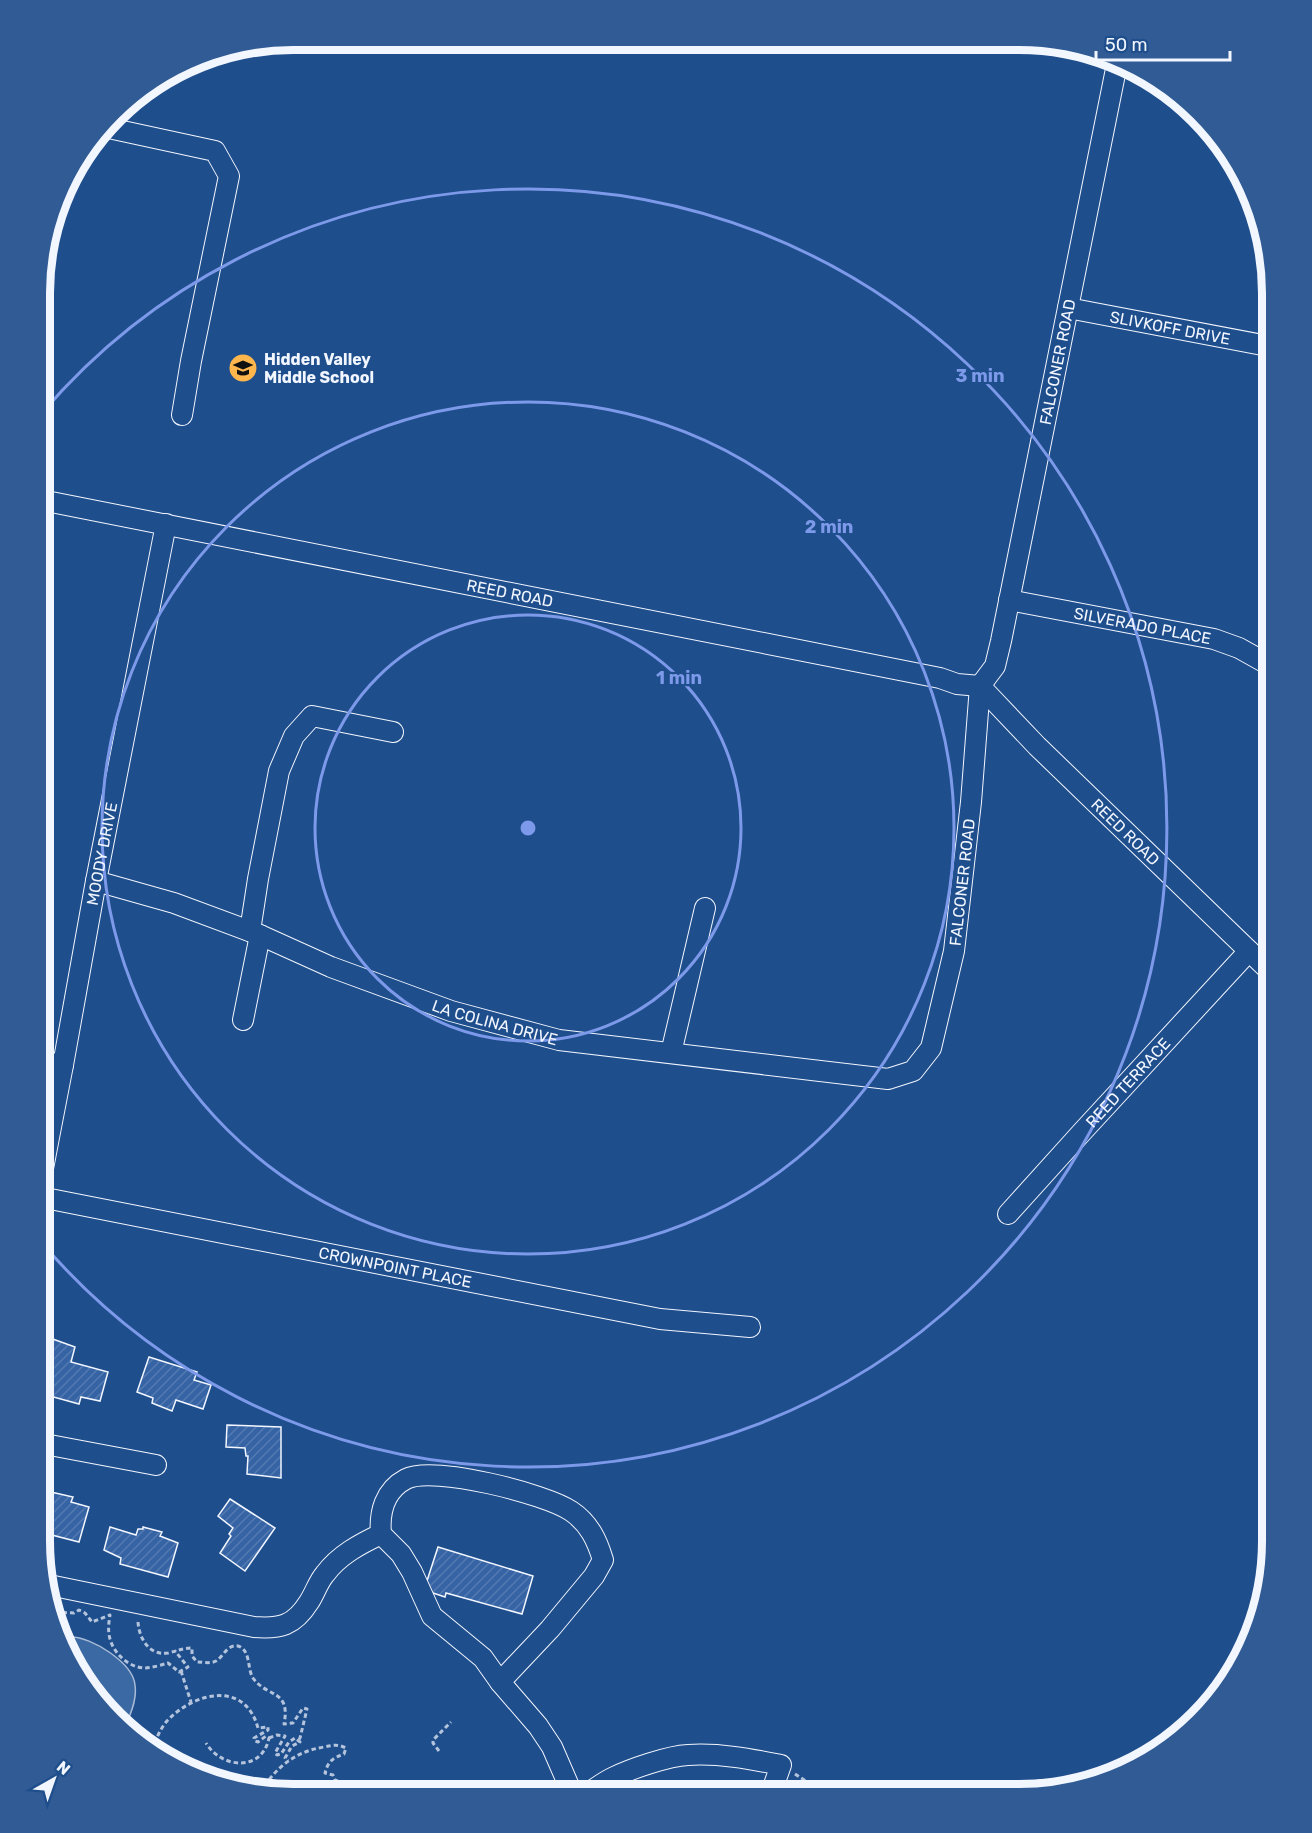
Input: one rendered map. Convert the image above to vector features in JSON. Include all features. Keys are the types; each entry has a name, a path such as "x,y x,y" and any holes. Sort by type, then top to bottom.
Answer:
{"street":[{"name":"FALCONER ROAD","path":"913,1071 932,1048 954,951 971,802 980,686 995,666 1116,69"},
{"path":"112,130 215,151 229,176 182,415"},
{"name":"SLIVKOFF DRIVE","path":"1068,308 1262,345"},
{"name":"REED ROAD","path":"50,502 929,675 957,684 980,686 1037,746 1262,964"},
{"name":"MOODY DRIVE","path":"50,1132 96,881 166,524"},
{"name":"SILVERADO PLACE","path":"1009,600 1214,639 1239,648 1262,661"},
{"path":"243,1020 255,933 258,879 279,771 294,736 312,716 393,732"},
{"name":"LA COLINA DRIVE","path":"96,881 174,903 255,933 331,967 451,1011 559,1040 888,1079 913,1071"},
{"path":"671,1053 705,908"},
{"name":"REED TERRACE","path":"1008,1214 1248,951"},
{"path":"50,1063 63,1065"},
{"name":"CROWNPOINT PLACE","path":"50,1199 660,1319 750,1327"},
{"path":"50,1445 156,1465"},
{"path":"500,1682 529,1653 594,1576 603,1560 598,1543 582,1520 551,1501 483,1482 438,1475 408,1478 392,1489 384,1502 380,1521 381,1534 401,1554 432,1616 483,1658 500,1682 538,1725 552,1747 568,1784"},
{"path":"54,1586 254,1627 275,1628 292,1621 308,1604 324,1574 337,1561 355,1546 381,1534"},
{"path":"602,1784 652,1763 685,1755 748,1758 781,1765 774,1784"}],"path":[{"path":"60,1612 74,1613 79,1610 85,1613 92,1622 110,1615 108,1634 114,1649 134,1665 144,1668 168,1663 179,1672 188,1667 174,1651"},
{"path":"138,1620 140,1635 146,1645 152,1650 163,1653 181,1648 192,1648 192,1656 197,1662 211,1663 216,1661 227,1648 240,1647 247,1654 249,1670 255,1680 259,1685 277,1695 284,1704 286,1716 284,1724 293,1723 303,1708 307,1709 298,1741 300,1742 292,1746 285,1758 288,1761"},
{"path":"181,1671 191,1702"},
{"path":"156,1742 163,1726 176,1712 191,1702 212,1696 228,1696 236,1699 252,1712 258,1728 268,1727 268,1730 254,1738 255,1741 258,1742 266,1736 285,1736 276,1750 276,1755 281,1754 289,1742 295,1738 298,1741"},
{"path":"439,1751 433,1740 451,1722"},
{"path":"206,1743 220,1758 240,1764 251,1761 260,1754 267,1745 269,1737"},
{"path":"268,1782 288,1761 308,1750 339,1744 346,1748 344,1754 330,1761 325,1773 333,1775 335,1780 346,1784"},
{"path":"781,1765 810,1784"}],"water":[{"path":"70,1638 80,1638 100,1646 127,1668 135,1685 135,1695 128,1719 90,1676"}],"building":[{"path":"50,1338 75,1347 71,1362 108,1372 100,1401 81,1397 79,1404 50,1396"},
{"path":"149,1357 197,1372 194,1380 211,1385 203,1409 176,1400 172,1411 152,1403 153,1398 137,1392"},
{"path":"227,1425 281,1427 281,1478 247,1474 248,1456 246,1456 245,1448 226,1447"},
{"path":"51,1492 73,1497 71,1502 89,1507 79,1542 50,1535"},
{"path":"230,1499 275,1528 245,1571 220,1553 231,1536 229,1534 233,1528 218,1516"},
{"path":"110,1527 136,1535 138,1529 143,1529 143,1527 162,1532 160,1536 178,1543 168,1577 120,1564 121,1558 104,1550"},
{"path":"438,1547 533,1576 522,1614 446,1593 445,1597 424,1590"}],"place":[{"name":"Hidden Valley Middle School","path":"243,368"}]}
